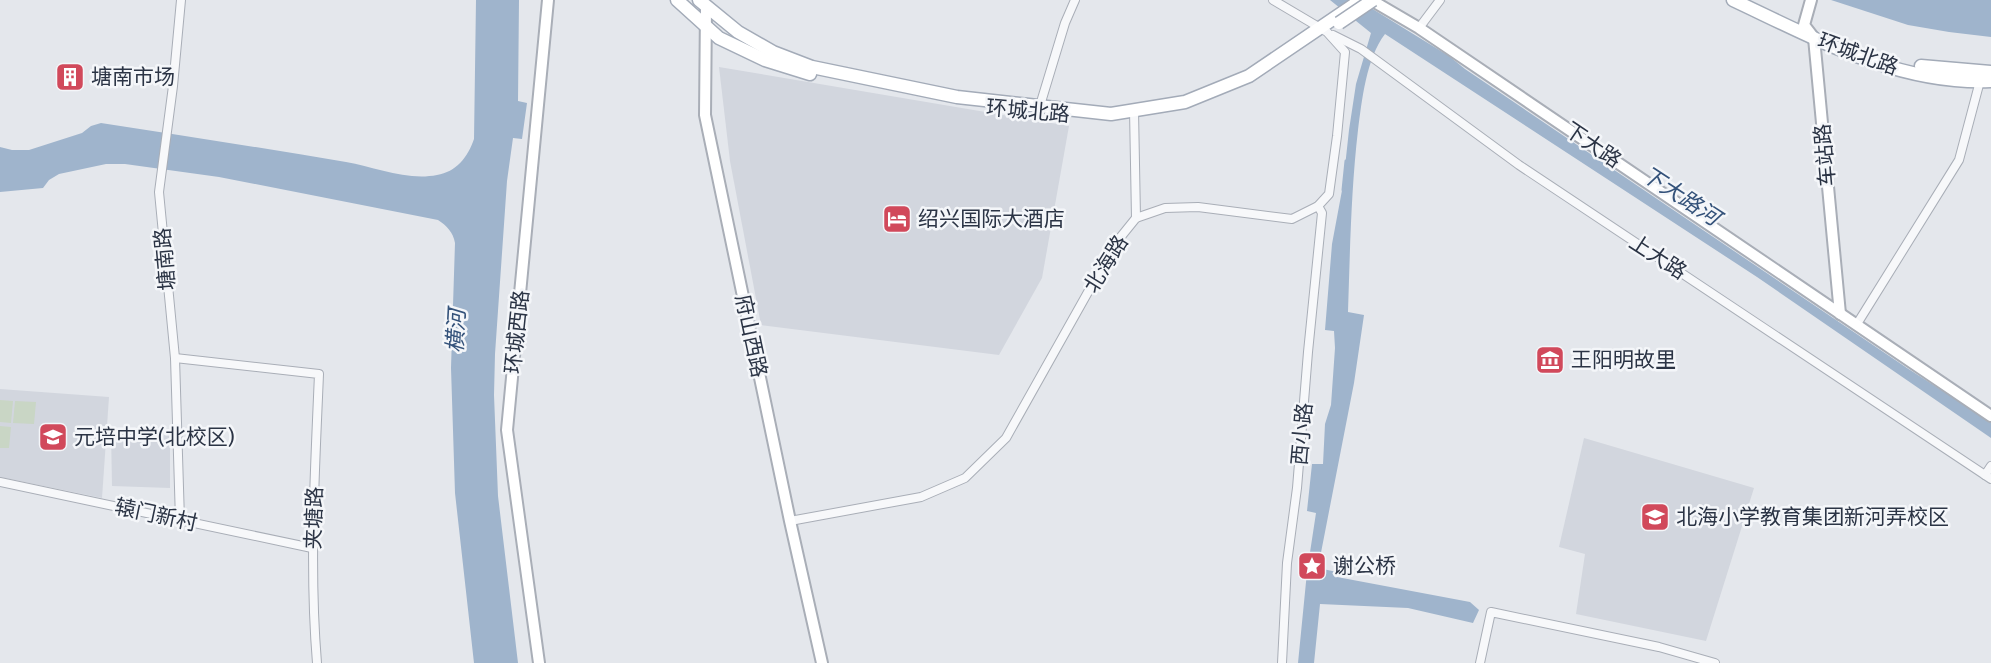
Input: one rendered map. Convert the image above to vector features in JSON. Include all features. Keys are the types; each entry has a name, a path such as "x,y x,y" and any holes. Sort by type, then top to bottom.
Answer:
{"main road":[{"name":"环城北路","path":"678,0 719,38 765,60 817,76 954,104 1039,109"},
{"name":"环城北路","path":"1337,20 1361,0"},
{"name":"环城北路","path":"705,2 747,37 773,52 812,67 957,97 1114,119 1134,113 1186,107 1254,82 1322,30 1372,0"},
{"name":"环城北路","path":"1733,0 1814,38 1892,69 1936,78 1985,81"},
{"name":"环城北路","path":"1750,0 1895,62 1936,69 1991,72"}],"street":[{"name":"塘南路","path":"180,520 175,358 159,192 181,0"},
{"path":"1039,109 1065,23 1075,0"},
{"path":"1272,0 1322,30 1345,52 1329,194 1318,206"},
{"name":"下大路","path":"1372,0 1419,28 1991,416"},
{"path":"1419,28 1440,0"},
{"name":"环城西路","path":"539,663 507,430 551,2"},
{"name":"府山西路","path":"705,2 705,115 822,663"},
{"path":"1810,4 1804,25 1814,38"},
{"name":"上大路","path":"1322,30 1361,49 1519,165 1988,477"},
{"name":"车站路","path":"1814,38 1840,314"},
{"path":"1857,324 1959,160 1985,81"},
{"path":"1134,113 1136,218"},
{"name":"北海路","path":"790,521 921,497 964,478 1006,438 1115,244 1136,218 1165,208 1198,207 1292,219 1318,206"},
{"name":"西小路","path":"1282,663 1287,563 1297,488 1322,213 1318,206"},
{"name":"夹塘路","path":"175,358 319,374 312,548 313,616 317,663"},
{"path":"1988,477 1991,465"},
{"name":"辕门新村","path":"0,482 312,548"},
{"path":"1480,663 1491,612 1659,647 1715,663"}],"shaded area":[{"name":"绍兴国际大酒店","path":"719,67 1069,126 1042,278 999,355 761,325 730,161"},
{"name":"元培中学(北校区)","path":"0,389 109,397 102,498 0,477"},
{"path":"111,432 170,432 170,488 112,486"},
{"name":"北海小学教育集团新河弄校区","path":"1584,438 1754,488 1706,641 1576,614 1585,554 1559,547"}],"green space":[{"path":"0,400 13,401 11,423 0,422"},
{"path":"15,401 36,402 34,424 13,423"},
{"path":"0,426 11,427 9,448 0,448"}],"water":[{"name":"横河","path":"476,0 519,0 518,101 527,103 522,139 513,138 507,181 494,395 498,496 518,663 474,663 455,493 451,368 455,243 451,232 444,225 438,220 219,177 125,164 106,164 59,174 49,180 43,188 0,192 0,147 29,150 82,133 91,126 101,123 346,162 403,175 426,176 450,171 460,163 474,139"},
{"path":"1330,0 1358,0 1449,56 1907,368 1991,422 1991,438 1757,277 1385,34 1369,67 1358,130 1352,198 1348,312 1364,315 1354,383 1318,568 1337,572 1337,577 1470,602 1479,610 1473,623 1408,608 1320,604 1314,663 1298,663 1307,572 1316,513 1307,511 1312,464 1323,464 1325,424 1331,405 1334,331 1325,330 1332,244 1343,185 1356,84 1371,33"},
{"path":"1831,0 1991,0 1991,37 1908,25"}],"waterway":[{"path":"1343,190 1346,161"}],"place":[{"name":"塘南市场","path":"70,77"},
{"name":"绍兴国际大酒店","path":"897,219"},
{"name":"王阳明故里","path":"1550,360"},
{"name":"元培中学(北校区)","path":"53,437"},
{"name":"北海小学教育集团新河弄校区","path":"1655,517"},
{"name":"谢公桥","path":"1312,566"}],"water label":[{"name":"下大路河","path":"1681,196"}]}
